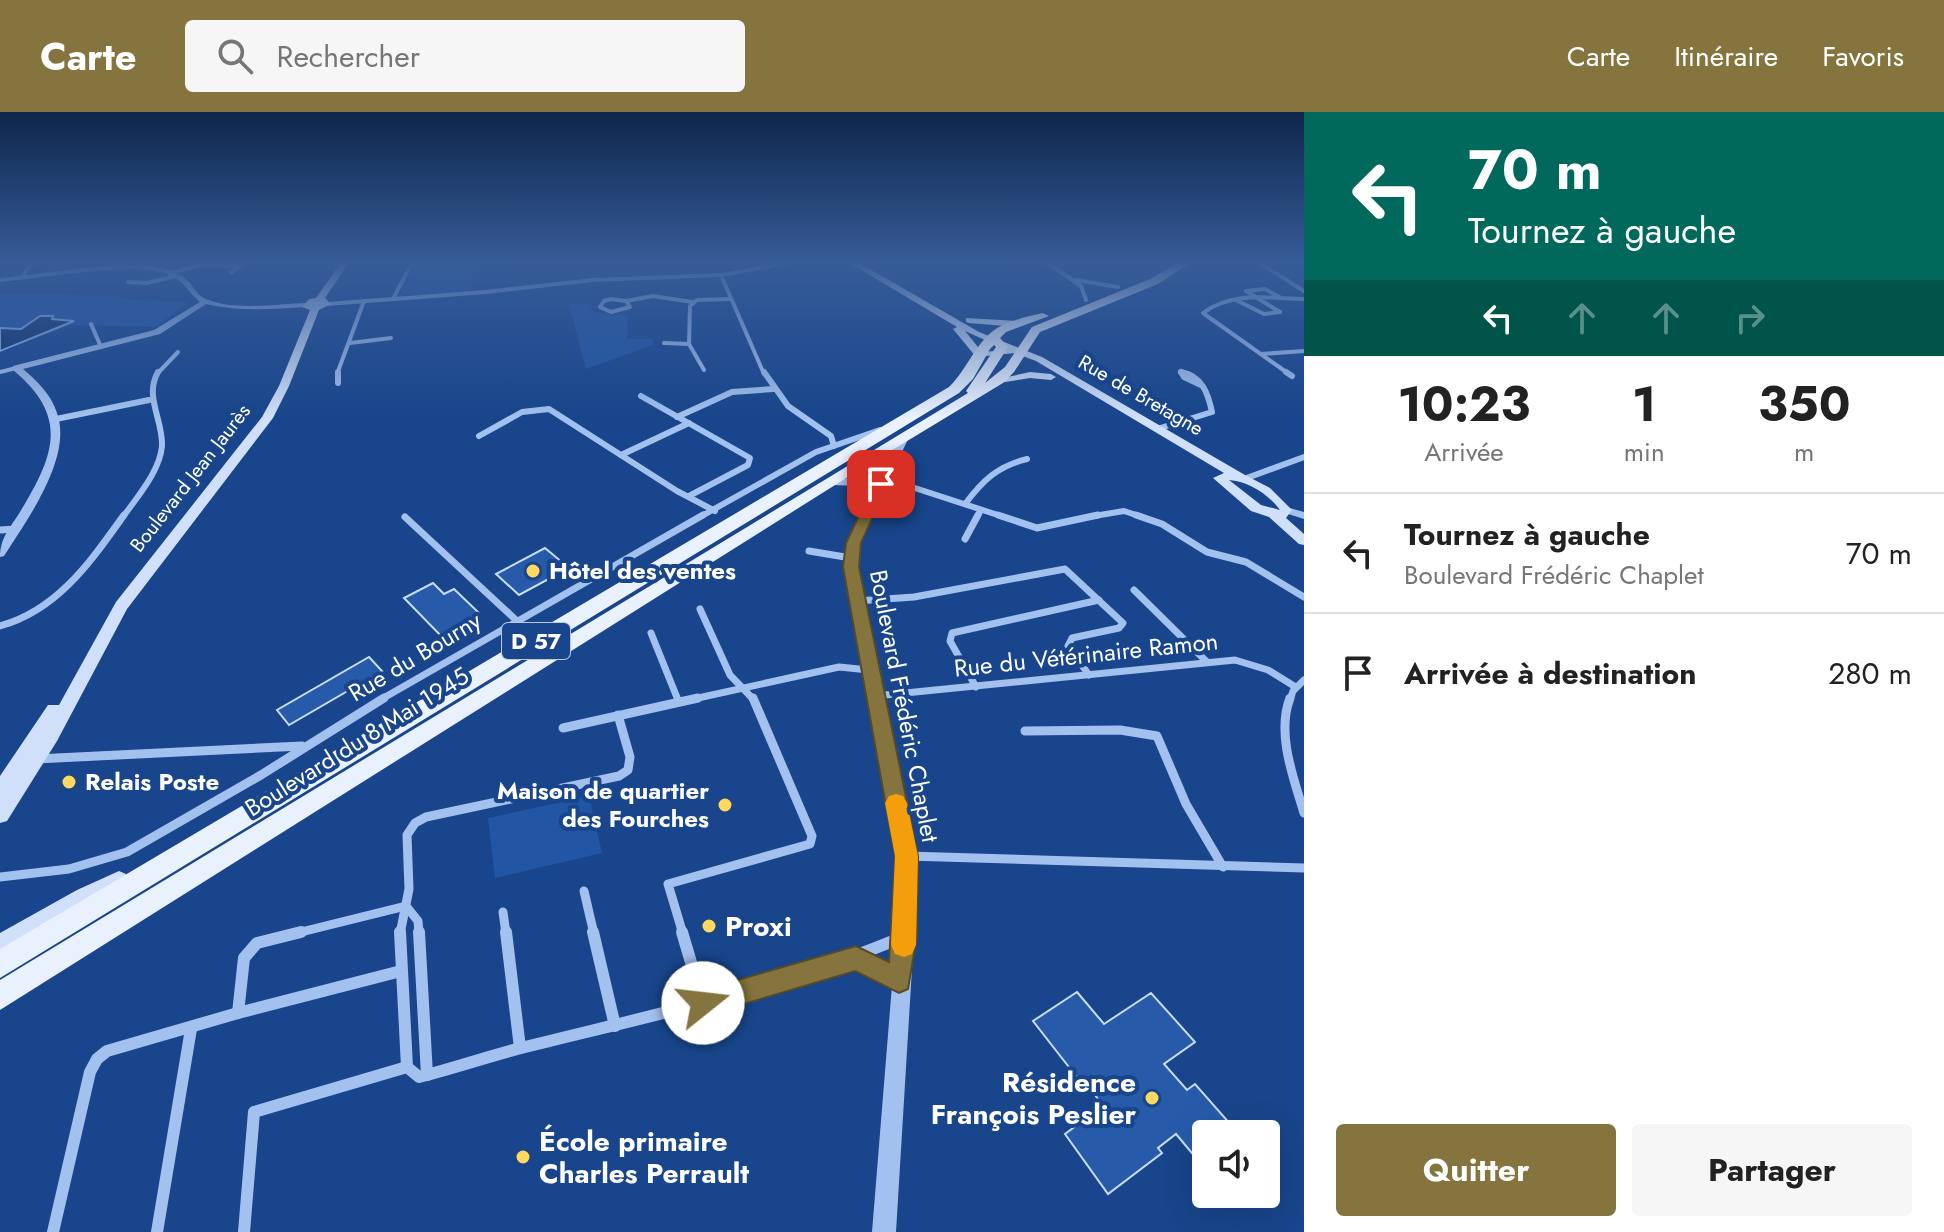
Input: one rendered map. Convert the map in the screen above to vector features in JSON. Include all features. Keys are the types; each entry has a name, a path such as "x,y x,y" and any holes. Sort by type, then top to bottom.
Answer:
{"main road":[{"name":"Boulevard Jean Jaurès","path":"0,815 143,573 267,418 284,386 313,313"},
{"name":"Rue de Bretagne","path":"940,313 979,335 1039,359 1281,501 1280,512"},
{"name":"Rue de Bretagne","path":"957,313 987,330 994,339"},
{"name":"Boulevard du 8 Mai 1945","path":"0,996 832,482 954,390 1002,330 1051,313"},
{"path":"1020,351 1027,337 1041,326 1072,313"},
{"path":"943,315 979,355 1020,351"},
{"path":"969,320 1022,324 1016,335 1020,351"},
{"path":"1027,337 1039,359"},
{"path":"968,397 1002,347 994,339"},
{"name":"Rue de Bretagne","path":"1020,351 1027,363 1204,466 1256,508 1280,512 1304,541"},
{"name":"Boulevard du 8 Mai 1945","path":"0,964 837,462 999,380 1020,351"},
{"path":"999,380 1024,375 1051,377"},
{"path":"1219,478 1229,474 1242,478"},
{"name":"Boulevard Jean Jaurès","path":"0,791 86,668"},
{"path":"0,945 84,897 182,853"},
{"path":"0,979 134,894 182,853"}],"street":[{"path":"0,372 157,332 187,313"},
{"path":"338,383 336,377 360,313"},
{"path":"690,313 689,344 704,370"},
{"path":"738,313 773,389 788,406 831,436 834,446"},
{"path":"1203,313 1292,376"},
{"path":"91,324 101,347"},
{"path":"350,343 391,338"},
{"path":"664,343 689,344"},
{"path":"1260,354 1304,351"},
{"path":"0,626 35,613 56,598 117,524 158,463 162,440 149,400 156,375 167,359 178,352"},
{"path":"0,553 42,484 49,464 56,419 46,397 16,368"},
{"path":"1157,429 1212,412 1201,385"},
{"path":"677,417 732,392 773,389"},
{"path":"641,396 751,461 689,496"},
{"path":"56,419 149,400"},
{"path":"479,436 491,426 543,407 715,511"},
{"path":"621,455 689,423"},
{"path":"822,429 855,438"},
{"name":"Rue du Bourny","path":"0,877 69,869 127,852 261,775 303,746 516,620 787,469 855,438 896,433"},
{"name":"Boulevard Frédéric Chaplet","path":"884,1232 899,980 905,936 907,856 869,670 851,558 854,543 884,478 896,433"},
{"path":"1242,478 1304,457"},
{"path":"965,504 989,472 1007,463 1027,459"},
{"path":"884,478 1043,528 1124,511 1162,524 1221,558 1246,562 1304,597"},
{"path":"832,482 862,483 876,494"},
{"path":"965,539 981,510"},
{"path":"1280,512 1304,516"},
{"path":"405,517 516,620"},
{"path":"0,530 16,529"},
{"path":"809,551 851,558"},
{"path":"857,601 914,597 1065,569 1123,623 1119,628 1072,638 1068,646 1089,675"},
{"path":"1134,590 1207,662"},
{"path":"976,687 950,641 952,633 1099,600"},
{"path":"700,609 730,675 753,698 812,836 810,844 668,884 703,1003"},
{"path":"651,633 678,701"},
{"name":"Rue du Vétérinaire Ramon","path":"875,696 1235,660 1254,664 1294,686"},
{"path":"563,728 839,667 869,670"},
{"path":"1304,680 1294,686 1285,721 1287,746 1304,813"},
{"path":"618,715 630,757 628,770 619,776 426,817 415,823 407,835 409,875 406,906 400,925 401,971 407,1067 419,1077 520,1048 703,1003 856,959 905,936"},
{"path":"1025,731 1120,730 1157,736 1209,847 1223,867"},
{"path":"11,775 35,759 303,746"},
{"path":"907,856 1304,868"},
{"path":"584,891 615,1026"},
{"path":"238,1013 244,958 257,943 406,906"},
{"path":"406,906 418,921 427,1075"},
{"path":"503,912 520,1048"},
{"path":"856,959 899,980"},
{"path":"53,1232 90,1072 97,1059 107,1051 401,971"},
{"path":"157,1232 191,1029"},
{"path":"244,1232 254,1112 407,1067"}],"shaded area":[{"path":"0,313 174,313 156,327 72,325 0,351"},
{"path":"571,313 628,316 627,339 653,339 653,345 586,369"},
{"path":"40,316 74,321 0,351 0,328 21,329"},
{"path":"589,796 602,853 495,878 488,818"}],"building":[{"name":"Hôtel des ventes","path":"545,548 569,568 519,595 496,574"},
{"path":"433,583 444,594 454,589 479,613 463,622 468,627 445,640 404,598"},
{"path":"369,657 382,671 289,725 277,710"},
{"name":"Résidence François Peslier","path":"1077,992 1104,1024 1151,993 1195,1042 1164,1064 1187,1090 1195,1084 1227,1120 1192,1120 1192,1153 1176,1134 1158,1148 1162,1153 1108,1194 1065,1134 1103,1106 1033,1021"}],"slow traffic":[{"path":"896,803 907,856 904,945"}],"place":[{"name":"Hôtel des ventes","path":"533,571"},
{"name":"Relais Poste","path":"69,782"},
{"name":"Maison de quartier des Fourches","path":"725,805"},
{"name":"Proxi","path":"709,926"},
{"name":"Résidence François Peslier","path":"1152,1098"},
{"name":"École primaire Charles Perrault","path":"523,1157"}],"route":[{"path":"703,1003 856,959 899,980 905,936 907,856 851,567 854,543 881,484"}]}
